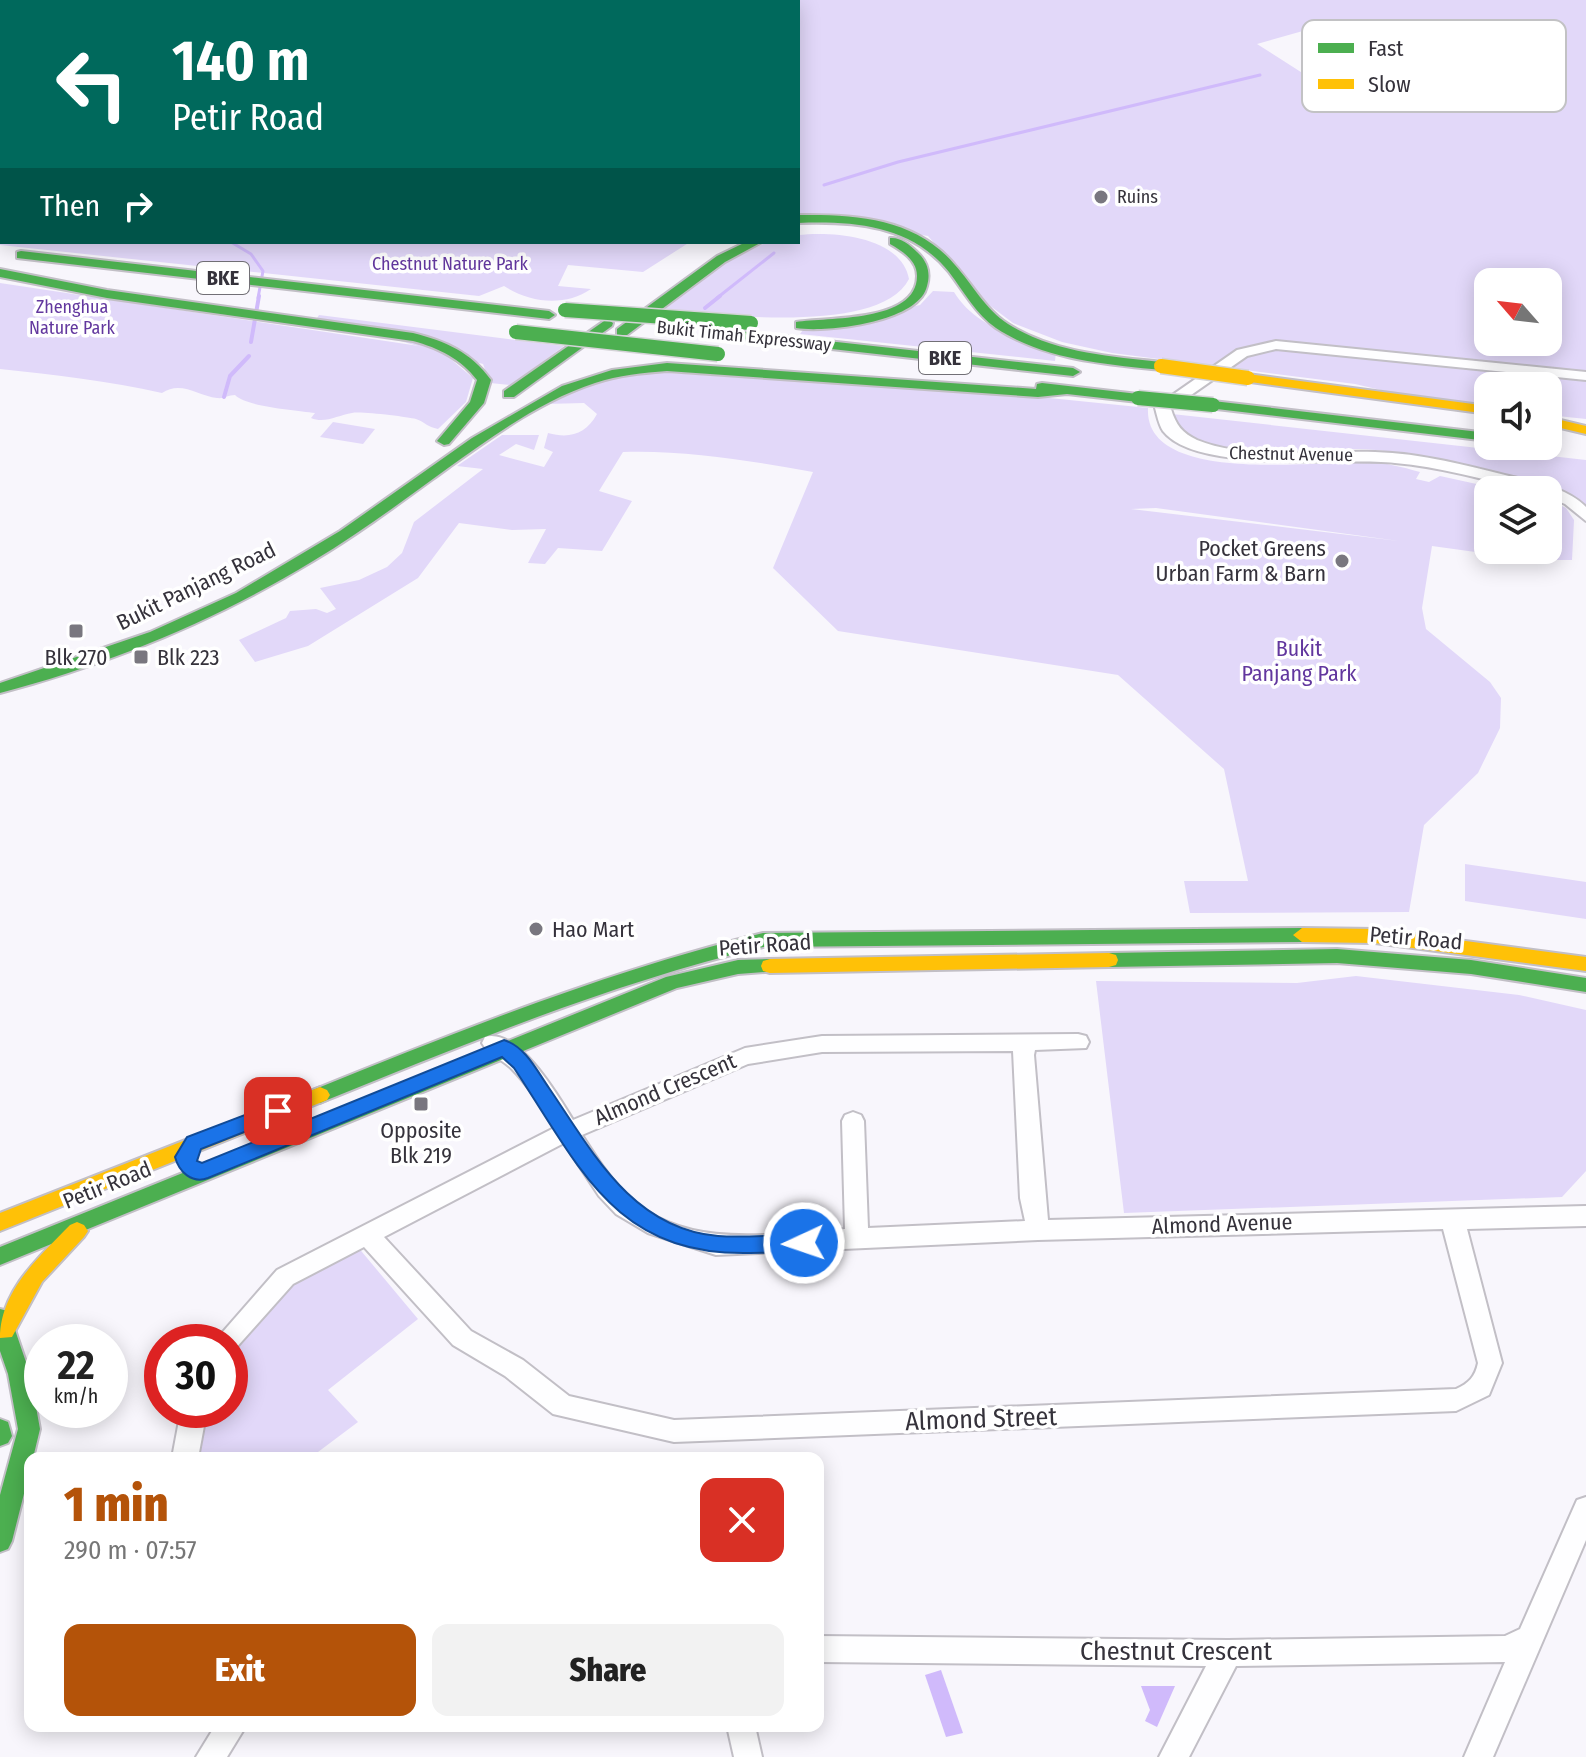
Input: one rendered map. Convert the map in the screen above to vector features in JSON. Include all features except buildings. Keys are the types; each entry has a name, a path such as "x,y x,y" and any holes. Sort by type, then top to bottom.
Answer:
{"main road":[{"path":"800,219 856,220 902,231 942,257 984,314 1005,328 1057,348 1157,374 1248,378 1474,408"},
{"path":"744,329 858,322 892,312 909,302 922,289 925,275 919,259 889,239 851,230 800,231"},
{"path":"294,311 434,341 465,356 484,380 477,403 438,445 720,244"},
{"name":"Bukit Panjang Road","path":"0,688 116,650 230,602 298,564 384,508 556,386 721,259 752,244"},
{"name":"BKE","path":"0,253 505,310 744,329"},
{"name":"BKE","path":"0,272 294,311 423,320"},
{"name":"Bukit Timah Expressway","path":"744,329 1157,374 1226,390 1474,418"},
{"name":"Bukit Timah Expressway","path":"508,331 1474,435"},
{"path":"556,386 600,373 645,367 1038,393 1066,390"},
{"path":"1562,426 1586,430"},
{"name":"Bukit Panjang Road","path":"249,570 338,515"},
{"path":"977,936 993,939 999,948 984,960"},
{"name":"Petir Road","path":"0,1222 529,1012 688,956 763,940 977,936 1375,936 1586,964"},
{"name":"Petir Road","path":"0,1256 504,1048 673,982 738,967 984,960 1377,958 1526,974 1586,985"},
{"path":"194,1143 186,1161 191,1169 201,1173"},
{"path":"0,1541 29,1429 19,1374 2,1324 20,1292 46,1260 92,1217"},
{"path":"0,1429 0,1436"}],"street":[{"name":"Chestnut Avenue","path":"1480,476 1389,457 1223,453 1179,438 1166,425 1163,408 1242,353 1276,345 1586,376"},
{"name":"Chestnut Avenue","path":"1562,497 1586,516"},
{"path":"450,1043 481,1041 504,1048 511,1030 529,1012"},
{"name":"Almond Crescent","path":"242,1324 285,1277 566,1131 745,1056 793,1046 1078,1042"},
{"path":"1026,1044 1023,1055 1032,1198 1038,1230"},
{"name":"Almond Avenue","path":"504,1048 521,1063 602,1183 626,1208 664,1230 716,1245 1038,1230 1586,1216"},
{"path":"853,1121 857,1240"},
{"name":"Almond Street","path":"369,1236 462,1338 514,1368 562,1406 674,1431 1456,1400 1474,1395 1487,1380 1490,1363 1452,1218"},
{"path":"186,1452 191,1428"},
{"path":"1478,1757 1586,1509"},
{"name":"Chestnut Crescent","path":"824,1649 1228,1653 1507,1649 1532,1637"},
{"path":"1173,1757 1228,1653"},
{"path":"210,1757 228,1732"},
{"path":"742,1732 748,1757"}],"green space":[{"path":"800,0 1586,0 1586,419 1562,416 1562,372 1474,372 1474,407 1437,403 1355,384 1112,353 1062,342 1013,323 985,302 928,236 800,214"},
{"path":"829,234 864,239 880,245 893,253 909,279 892,297 866,308 832,315 756,317 661,310 719,266 763,244 800,244 800,235"},
{"name":"Chestnut Nature Park","path":"0,244 687,244 643,272 568,265 558,286 591,289 570,299 548,301 525,296 504,286 479,296"},
{"name":"Zhenghua Nature Park","path":"0,283 439,349 473,378 466,402 438,429 416,419 374,413 316,420 311,418 315,413 260,405 235,395 217,398 183,388 162,393 0,369"},
{"path":"933,291 954,292 986,323 1056,352 1055,361 800,334 803,330 920,305"},
{"path":"319,315 564,346 511,385 490,383 483,364 317,318"},
{"name":"Bukit Panjang Park","path":"638,371 1020,395 1148,408 1154,432 1173,449 1202,459 1273,465 1379,463 1420,472 1416,479 1429,482 1440,476 1474,483 1474,552 1432,546 1422,608 1426,629 1490,682 1501,698 1500,728 1478,773 1424,825 1409,912 1190,913 1184,881 1248,881 1224,769 1118,675 838,631 773,568 813,472 743,460 647,452 623,452 599,491 632,501 602,551 558,548 545,564 528,563 546,529 512,530 459,523 418,578 308,646 255,662 239,640 286,618 290,611 316,609 327,613 336,609 320,588 359,580 387,567 402,553 414,522 483,469 457,466 502,435 539,435 534,450 516,444 499,455 544,467 553,452 544,448 548,433 577,433 588,426 597,414 584,403 545,404 565,389","holes":["1156,508 1399,541 1131,509"]},
{"path":"1172,414 1474,448 1474,460 1562,460 1562,457 1586,460 1586,505 1562,493 1562,476 1510,476 1412,455 1361,449 1245,451 1202,442 1183,429"},
{"path":"333,422 375,429 363,444 320,437"},
{"name":"Bukit Panjang Park","path":"1562,506 1574,520 1572,560 1562,560"},
{"path":"1465,864 1586,882 1586,919 1465,901"},
{"path":"1356,976 1519,995 1586,1010 1586,1171 1562,1197 1124,1213 1096,981 1297,983"},
{"path":"357,1246 418,1319 328,1390 358,1422 318,1452 192,1452 195,1428 248,1428 246,1324 273,1293"}],"shaded area":[{"path":"941,1670 963,1733 946,1737 925,1675"},
{"path":"1141,1686 1175,1686 1157,1727 1145,1721 1150,1710"}],"waterway":[{"path":"824,185 898,162 1260,75"},
{"path":"234,244 251,254 263,271 258,298"},
{"path":"717,298 774,253"},
{"path":"251,342 259,296"},
{"path":"705,308 720,296"},
{"path":"224,397 230,376 249,356"}],"traffic: fast":[{"path":"800,219 860,221 900,230 935,251 987,313 1020,336 1079,355 1161,366"},
{"path":"801,325 833,324 874,317 909,303 920,292 923,278 921,266 914,256 894,241"},
{"path":"622,332 721,259 752,244"},
{"path":"21,255 549,315"},
{"path":"0,273 107,294 413,337 434,343 462,357 484,380 477,403 444,441"},
{"path":"565,310 751,323"},
{"path":"509,394 607,323"},
{"path":"516,332 718,354"},
{"path":"737,335 1073,372"},
{"path":"477,441 566,389 638,369 667,367 1038,393 1066,390"},
{"path":"1042,387 1138,398"},
{"path":"1138,398 1213,405"},
{"path":"1213,405 1474,435"},
{"path":"0,688 156,636 242,596 345,534 477,441"},
{"path":"320,1095 594,988 763,940 1302,935"},
{"path":"1109,960 1337,956 1471,967 1586,985"},
{"path":"0,1256 673,982 738,967 770,966"},
{"path":"0,1318 19,1374 29,1429 0,1541"},
{"path":"0,1429 0,1436"}],"traffic: slow":[{"path":"1161,366 1248,378"},
{"path":"1248,378 1474,408"},
{"path":"1562,424 1586,430"},
{"path":"1302,935 1375,936 1586,964"},
{"path":"770,966 1109,960"},
{"path":"0,1222 320,1095"},
{"path":"4,1330 34,1276 77,1231"}],"place":[{"name":"Ruins","path":"1101,197"},
{"name":"Pocket Greens Urban Farm & Barn","path":"1342,561"},
{"name":"Blk 270","path":"76,631"},
{"name":"Blk 223","path":"141,657"},
{"name":"Hao Mart","path":"536,929"},
{"name":"Opposite Blk 219","path":"421,1104"}],"route":[{"path":"278,1111 194,1143 185,1157 188,1166 201,1173 504,1048 521,1063 602,1183 626,1208 664,1230 716,1245 804,1243"}]}
